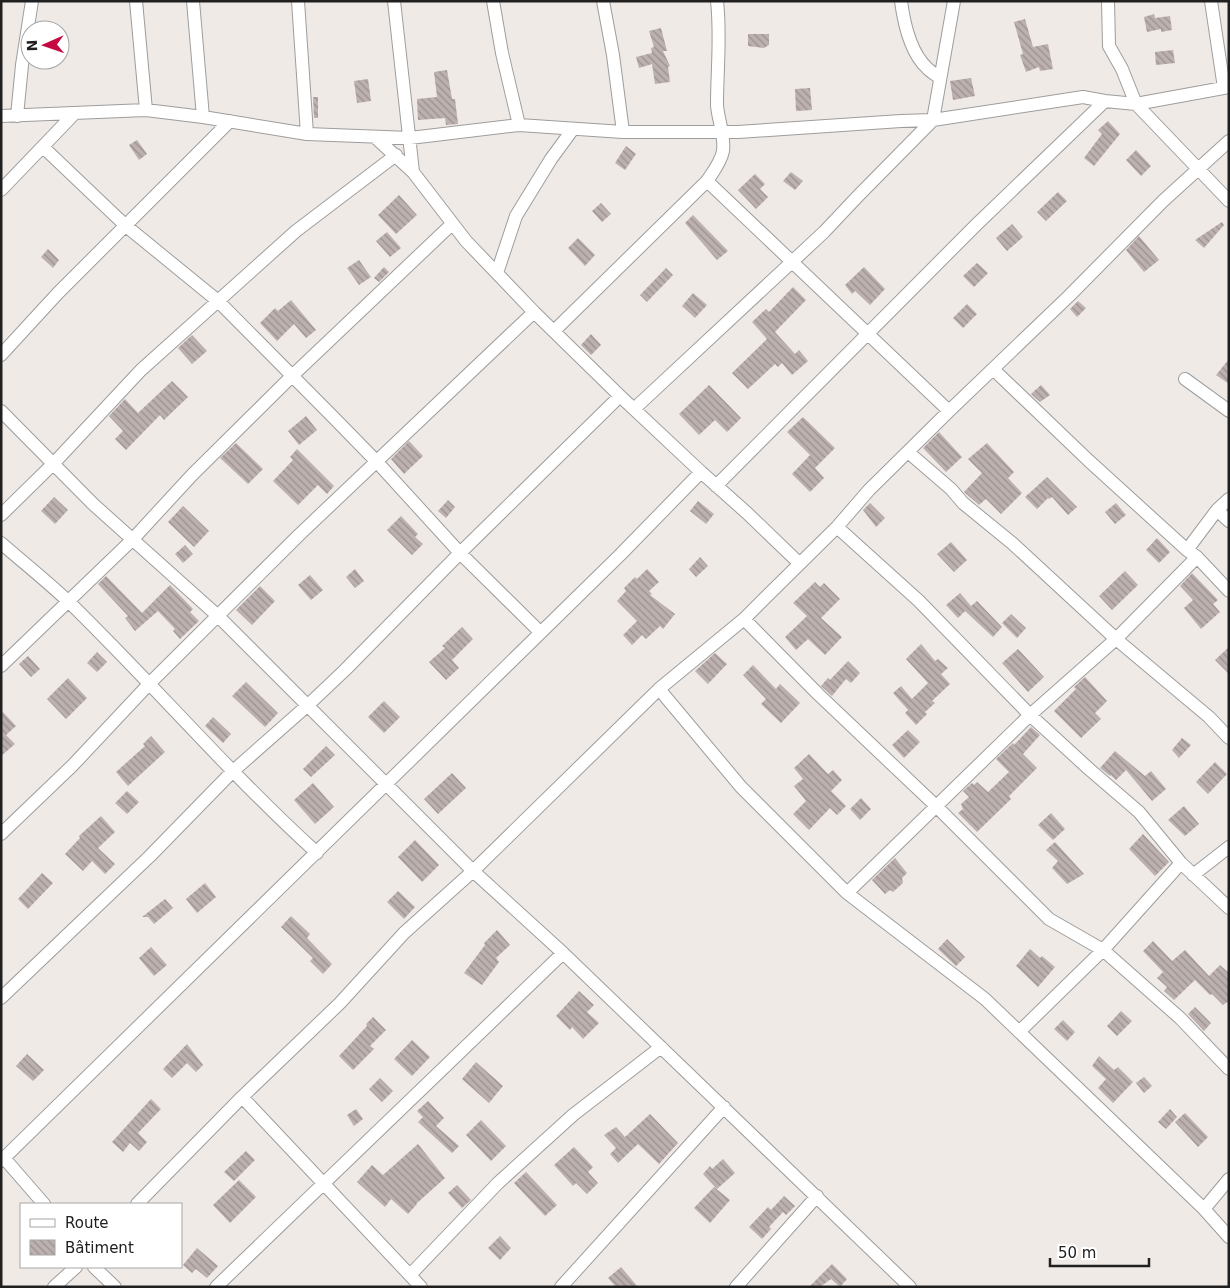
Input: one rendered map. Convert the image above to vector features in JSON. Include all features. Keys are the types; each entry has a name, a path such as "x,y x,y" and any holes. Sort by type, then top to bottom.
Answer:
{"street":[{"path":"17,116 22,65 32,1"},
{"path":"136,1 146,110"},
{"path":"193,1 202,116"},
{"path":"298,1 307,134"},
{"path":"394,1 413,172"},
{"path":"493,1 502,54 518,125"},
{"path":"603,1 613,55 623,132"},
{"path":"554,331 708,182 718,163 723,150 717,106 720,59 717,1"},
{"path":"901,1 908,35 918,57 927,69 940,78"},
{"path":"634,409 824,232 933,120 954,1"},
{"path":"1108,1 1109,46 1122,70 1136,104 1229,201"},
{"path":"1,116 146,110 202,116 307,134 410,138 518,125 623,132 722,132 933,120 1083,97 1136,104 1227,88 1210,1"},
{"path":"716,486 976,225 1105,101"},
{"path":"1,190 74,114"},
{"path":"1,355 58,293 230,121"},
{"path":"497,273 516,216 551,159 573,129"},
{"path":"376,138 413,172 452,224 534,312 620,396 799,563"},
{"path":"138,1203 242,1097 340,1003 404,933 473,870 659,689 744,619 810,554 869,490 949,411 1069,296 1163,202 1229,141"},
{"path":"43,147 126,226 218,301 377,462 460,553 540,632"},
{"path":"1,515 54,464 141,370 296,231 396,155"},
{"path":"708,182 949,411"},
{"path":"1,666 133,539 192,475 292,376 452,224"},
{"path":"1,834 66,772 149,684 299,535 534,312"},
{"path":"993,370 1088,460 1192,554 1229,591"},
{"path":"1185,379 1229,411"},
{"path":"1,998 150,856 232,772 308,705 358,657 460,553 620,396"},
{"path":"1,411 93,504 218,616 473,870 564,953 910,1287"},
{"path":"908,452 951,489 963,503 1012,543 1116,639 1209,717 1229,738"},
{"path":"43,1203 3,1160 620,555 701,472"},
{"path":"847,892 1030,715 1116,639 1192,554 1217,510 1229,499"},
{"path":"1217,510 1229,521"},
{"path":"836,527 919,601 1030,715 1139,812 1181,864 1229,908"},
{"path":"1,543 69,602 232,772 317,853"},
{"path":"744,619 818,694 936,806 1049,919 1103,950 1180,1018 1229,1069"},
{"path":"659,689 741,786 847,892 985,999 1204,1209 1229,1237"},
{"path":"1193,875 1229,847"},
{"path":"1020,1031 1103,950 1181,864"},
{"path":"216,1287 564,953"},
{"path":"410,1275 498,1183 573,1115 661,1047"},
{"path":"242,1097 422,1287"},
{"path":"561,1287 724,1107"},
{"path":"1204,1209 1229,1179"},
{"path":"736,1287 817,1196"},
{"path":"54,1287 75,1268"},
{"path":"95,1268 115,1287"}],"building":[{"path":"1154,14 1155,18 1170,16 1172,30 1161,32 1161,29 1147,32 1144,17"},
{"path":"1025,19 1033,47 1048,44 1053,69 1040,71 1039,67 1026,72 1020,55 1023,54 1014,22"},
{"path":"661,28 667,51 663,51 670,66 668,67 670,82 655,84 652,64 639,68 636,57 652,53 651,48 654,47 649,31"},
{"path":"748,34 769,34 769,45 764,48 748,46"},
{"path":"1173,50 1175,63 1156,65 1155,52"},
{"path":"447,70 452,99 455,99 458,124 446,125 445,118 418,120 417,99 437,97 434,72"},
{"path":"971,78 975,96 953,100 950,81"},
{"path":"368,79 371,101 357,103 354,81"},
{"path":"810,88 812,110 796,111 795,89"},
{"path":"313,97 318,97 318,118 314,118"},
{"path":"1108,121 1120,134 1094,166 1084,158 1102,134 1098,130"},
{"path":"137,140 147,154 139,160 129,145"},
{"path":"626,146 636,154 625,170 615,163"},
{"path":"1136,150 1151,166 1141,176 1126,160"},
{"path":"791,172 803,181 795,190 783,181"},
{"path":"755,174 765,184 760,189 768,197 756,209 738,190"},
{"path":"1058,192 1067,201 1046,221 1037,212"},
{"path":"399,195 417,215 396,234 378,215"},
{"path":"601,203 611,214 602,222 592,211"},
{"path":"693,215 728,251 717,260 685,223"},
{"path":"1222,222 1224,225 1204,248 1195,240"},
{"path":"1012,224 1023,237 1007,251 996,238"},
{"path":"387,232 401,248 390,257 376,241"},
{"path":"1139,236 1159,260 1144,272 1126,250"},
{"path":"578,238 595,255 585,266 568,248"},
{"path":"48,249 59,260 53,268 41,257"},
{"path":"359,260 371,277 359,285 347,268"},
{"path":"977,263 988,273 974,287 963,276"},
{"path":"384,267 389,272 379,282 374,278"},
{"path":"864,267 885,289 870,305 855,291 852,294 845,285"},
{"path":"666,268 673,275 647,302 640,295"},
{"path":"793,287 806,300 775,332 795,354 799,350 808,361 792,375 782,363 778,367 775,364 748,389 732,373 767,339 752,322 766,309 769,312"},
{"path":"693,293 707,305 695,318 682,306"},
{"path":"291,300 316,330 306,338 294,324 277,341 260,323 275,308 278,311"},
{"path":"1078,301 1086,308 1077,317 1070,309"},
{"path":"967,304 977,314 963,328 953,318"},
{"path":"591,334 601,345 591,355 581,345"},
{"path":"192,335 207,351 192,364 178,348"},
{"path":"1229,359 1229,384 1216,375"},
{"path":"172,381 188,397 164,420 160,415 126,450 115,439 123,431 109,416 125,399 138,413"},
{"path":"709,385 741,418 727,432 715,420 699,435 679,414"},
{"path":"1041,385 1050,395 1040,402 1031,394"},
{"path":"306,416 317,430 299,445 288,431"},
{"path":"803,417 835,448 815,468 824,478 810,492 792,474 810,455 787,432"},
{"path":"939,432 962,457 946,472 923,448"},
{"path":"409,441 423,456 404,474 391,459"},
{"path":"236,443 263,469 248,484 220,458"},
{"path":"987,443 1014,472 1008,478 1022,493 1001,514 986,499 979,505 964,492 982,473 968,459"},
{"path":"297,449 334,486 327,494 318,485 298,505 273,481 293,460 290,457"},
{"path":"1047,477 1077,507 1068,515 1052,497 1048,498 1037,509 1025,497"},
{"path":"54,497 68,510 55,524 41,511"},
{"path":"448,500 455,507 446,518 438,511"},
{"path":"698,501 714,514 706,524 690,511"},
{"path":"870,503 885,518 876,527 863,510"},
{"path":"1116,503 1126,515 1115,524 1105,512"},
{"path":"183,506 209,531 194,547 168,522"},
{"path":"401,516 418,534 415,537 423,544 412,555 387,530"},
{"path":"1157,538 1170,552 1159,563 1146,550"},
{"path":"951,542 967,560 954,572 937,554"},
{"path":"185,545 193,554 183,563 175,554"},
{"path":"700,557 708,566 696,577 689,569"},
{"path":"355,569 364,581 355,588 346,577"},
{"path":"647,569 659,582 649,591 652,594 650,595 675,614 663,629 660,626 646,639 642,635 632,645 623,635 637,621 617,601 626,591 624,588"},
{"path":"1125,571 1138,585 1112,610 1099,596"},
{"path":"1192,573 1218,600 1213,604 1220,612 1201,629 1184,608 1193,600 1180,586"},
{"path":"310,575 323,590 311,600 298,585"},
{"path":"106,576 142,613 170,585 193,609 190,612 199,621 180,639 173,631 175,629 158,611 135,631 125,618 128,616 98,584"},
{"path":"815,582 820,587 824,583 840,599 821,618 842,637 825,655 808,639 796,650 785,637 807,616 793,603"},
{"path":"260,586 275,601 252,625 236,610"},
{"path":"960,593 971,606 977,601 1002,627 993,637 965,611 958,618 946,605"},
{"path":"1011,614 1026,628 1017,638 1002,623"},
{"path":"462,627 473,639 452,660 459,668 446,680 429,662 445,648 442,646"},
{"path":"921,644 935,661 938,659 948,668 941,674 950,684 932,701 935,703 925,712 927,714 916,725 905,713 908,710 893,693 901,686 912,699 928,683 906,659"},
{"path":"1229,647 1229,674 1215,660"},
{"path":"1018,649 1044,677 1028,692 1002,663"},
{"path":"97,652 107,662 97,672 87,663"},
{"path":"715,653 727,664 708,684 695,671"},
{"path":"28,656 40,669 31,677 19,664"},
{"path":"848,661 860,673 851,683 846,679 832,696 821,686 828,678 830,680"},
{"path":"753,665 776,689 780,684 800,703 781,723 761,704 766,699 743,675"},
{"path":"1085,677 1107,701 1095,713 1101,719 1081,738 1054,711"},
{"path":"68,678 87,698 66,719 47,699"},
{"path":"246,682 278,713 265,727 232,696"},
{"path":"384,701 400,717 384,733 368,717"},
{"path":"1,710 16,726 6,735 15,744 1,756"},
{"path":"213,717 231,734 223,743 205,726"},
{"path":"1031,727 1040,735 1023,754 1037,768 1009,796 1011,799 977,832 958,813 963,809 961,804 969,797 963,791 972,783 974,785 977,782 988,792 1009,772 996,759 1013,743 1014,745"},
{"path":"908,730 920,742 904,758 892,745"},
{"path":"151,736 165,752 128,786 116,772 145,746 143,744"},
{"path":"1182,738 1191,745 1179,758 1172,750"},
{"path":"326,746 335,755 311,777 303,769"},
{"path":"1115,751 1145,776 1151,771 1166,789 1152,801 1126,770 1116,780 1110,776 1100,768"},
{"path":"809,754 828,774 833,770 842,780 831,791 846,806 837,815 830,808 809,830 793,814 806,801 794,786 803,779 794,768"},
{"path":"1215,762 1227,774 1208,794 1196,782"},
{"path":"452,773 466,788 438,814 424,799"},
{"path":"313,783 334,807 315,824 294,800"},
{"path":"127,791 139,802 127,814 115,803"},
{"path":"861,798 871,809 860,820 850,809"},
{"path":"1184,806 1199,824 1185,836 1168,820"},
{"path":"1051,813 1065,829 1053,840 1038,825"},
{"path":"101,816 115,832 98,848 115,864 105,874 92,861 83,871 65,854 80,838 79,836"},
{"path":"1143,834 1169,862 1155,876 1129,849"},
{"path":"415,840 439,865 422,882 398,857"},
{"path":"1055,842 1084,874 1067,884 1052,868 1058,861 1046,850"},
{"path":"895,858 907,873 902,878 903,883 893,892 890,890 885,894 872,880"},
{"path":"42,873 53,883 28,909 18,899"},
{"path":"205,883 216,897 197,913 186,899"},
{"path":"398,891 415,907 404,919 387,902"},
{"path":"165,899 173,908 154,924 148,917 142,917"},
{"path":"291,916 310,934 307,938 332,964 323,974 310,961 313,958 281,927"},
{"path":"497,930 510,945 496,958 499,962 482,985 464,973 485,945 484,943"},
{"path":"947,939 965,957 956,966 938,949"},
{"path":"1153,941 1172,961 1185,950 1209,976 1220,965 1229,973 1229,1001 1223,1005 1195,980 1174,1000 1164,991 1167,987 1157,978 1163,972 1143,951"},
{"path":"151,947 167,965 154,976 139,958"},
{"path":"1030,949 1055,967 1038,987 1016,966"},
{"path":"579,991 594,1005 587,1012 599,1023 583,1039 572,1027 570,1030 556,1016"},
{"path":"1195,1007 1211,1023 1204,1031 1188,1014"},
{"path":"1121,1011 1132,1021 1117,1036 1107,1026"},
{"path":"373,1017 386,1030 370,1046 374,1049 353,1070 339,1056"},
{"path":"1063,1020 1075,1032 1067,1041 1054,1029"},
{"path":"412,1040 430,1057 412,1076 394,1059"},
{"path":"187,1044 203,1065 196,1072 187,1063 172,1078 163,1069"},
{"path":"27,1054 44,1070 33,1081 16,1066"},
{"path":"1099,1056 1114,1070 1118,1067 1133,1082 1113,1103 1098,1088 1106,1079 1092,1066"},
{"path":"476,1062 503,1086 489,1103 462,1079"},
{"path":"1144,1077 1152,1086 1144,1093 1136,1083"},
{"path":"380,1078 393,1091 382,1102 369,1089"},
{"path":"151,1099 161,1109 138,1133 147,1142 139,1151 130,1143 123,1152 112,1142"},
{"path":"428,1101 444,1118 436,1126 459,1146 452,1153 418,1122 423,1117 417,1111"},
{"path":"356,1109 363,1119 354,1126 347,1115"},
{"path":"1170,1109 1177,1117 1166,1129 1158,1122"},
{"path":"1185,1113 1208,1137 1198,1147 1175,1122"},
{"path":"650,1114 678,1143 659,1164 638,1144 618,1163 610,1154 616,1148 604,1135 616,1127 625,1137"},
{"path":"481,1120 506,1146 491,1161 466,1135"},
{"path":"418,1144 445,1178 416,1204 408,1214 391,1199 385,1207 357,1182 372,1165 383,1175"},
{"path":"574,1147 593,1167 588,1172 598,1183 587,1194 576,1183 573,1186 554,1165"},
{"path":"246,1151 255,1160 234,1181 224,1172"},
{"path":"723,1159 735,1173 717,1189 703,1174 710,1166 712,1169"},
{"path":"526,1172 557,1205 545,1216 514,1183"},
{"path":"239,1180 256,1197 230,1223 213,1205"},
{"path":"457,1185 471,1200 462,1208 448,1193"},
{"path":"714,1187 730,1200 710,1223 694,1208"},
{"path":"784,1196 795,1206 786,1215 783,1212 769,1227 771,1229 762,1239 749,1227 768,1207 771,1210"},
{"path":"500,1236 511,1248 500,1260 488,1248"},
{"path":"197,1248 218,1266 207,1278 196,1269 192,1273 183,1265"},
{"path":"832,1264 847,1279 840,1287 831,1279 820,1287 809,1287"},
{"path":"621,1267 638,1287 616,1287 608,1278"}]}
